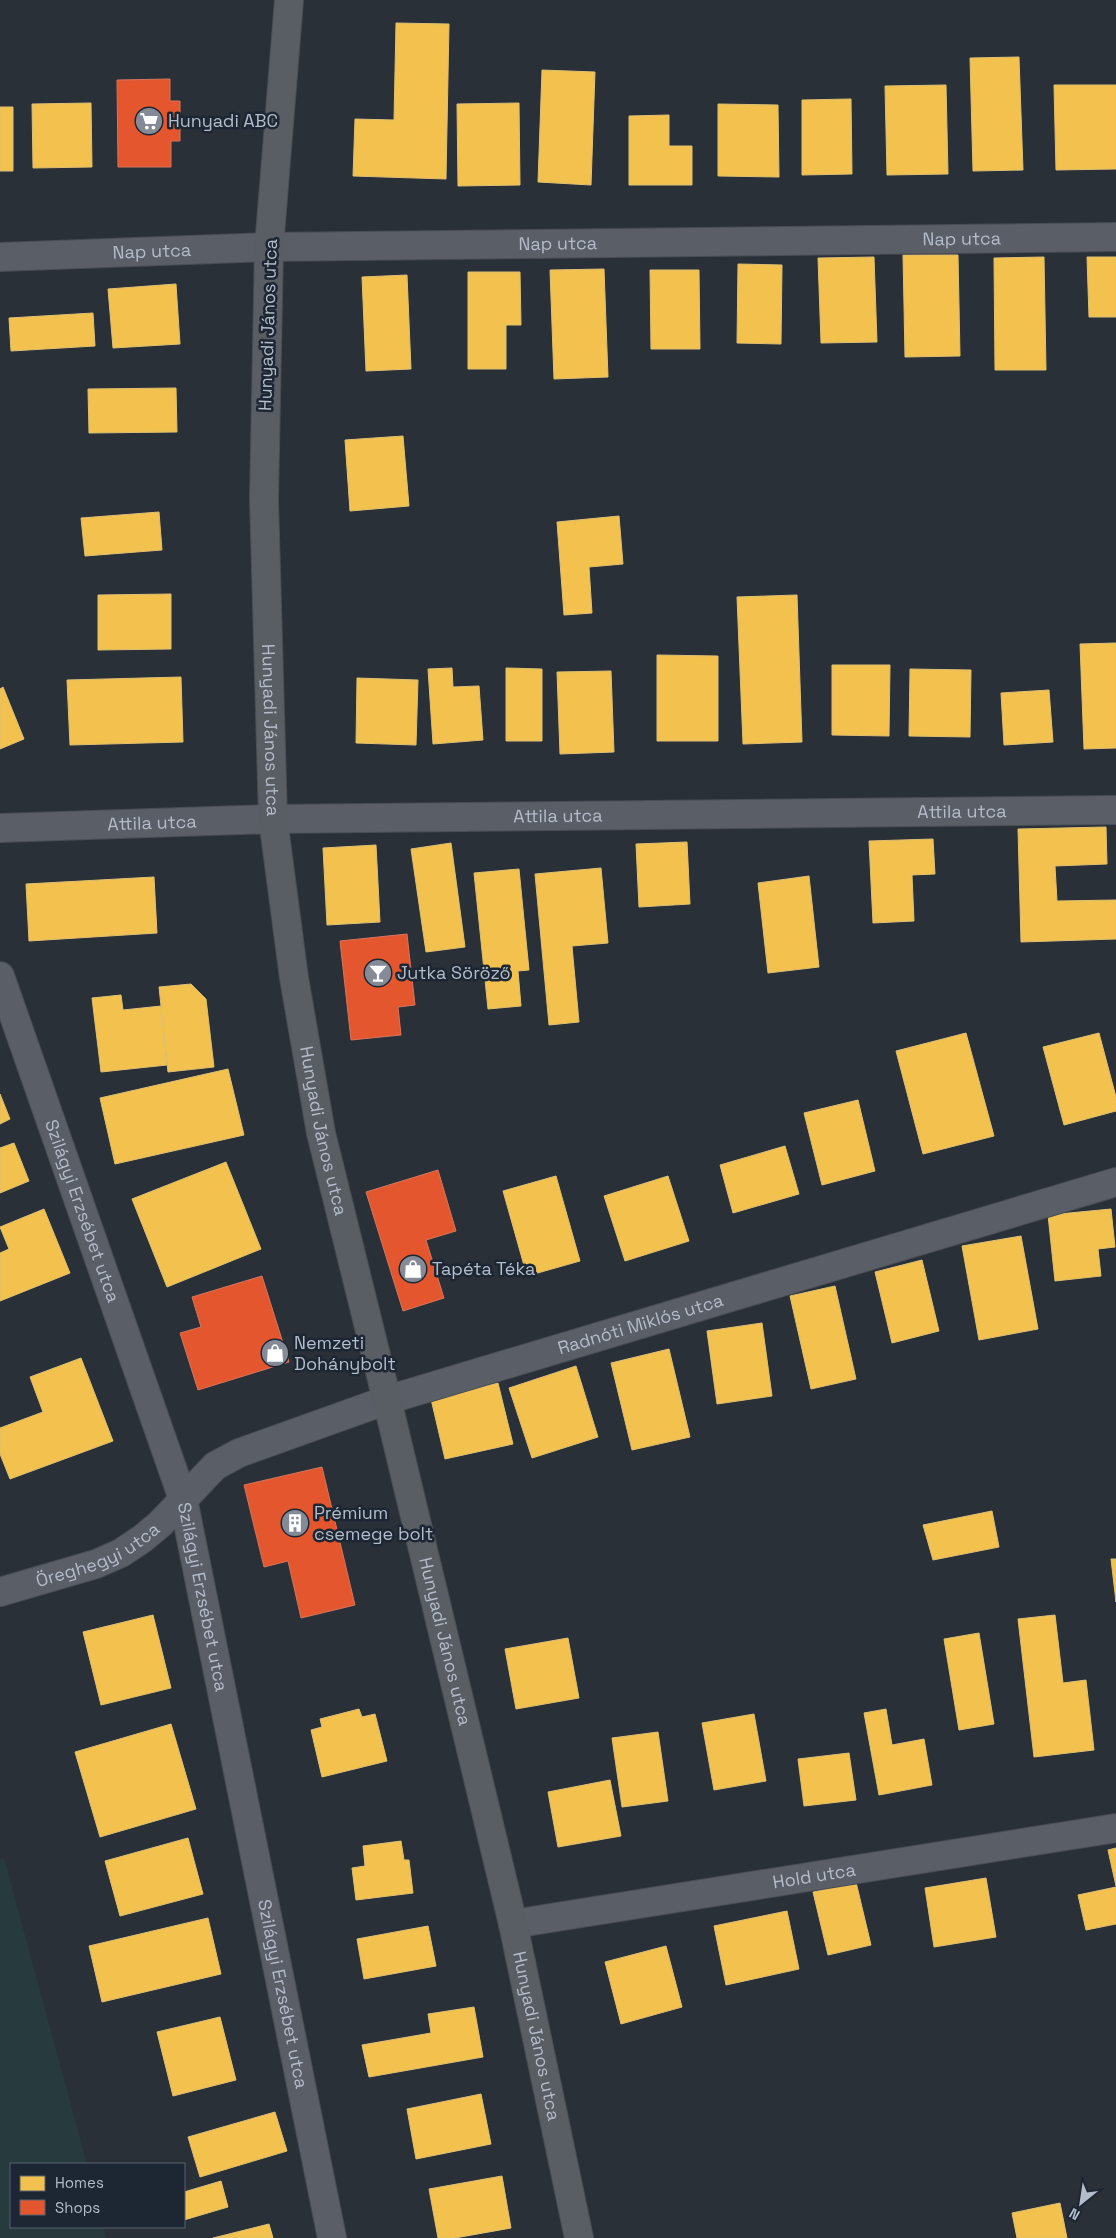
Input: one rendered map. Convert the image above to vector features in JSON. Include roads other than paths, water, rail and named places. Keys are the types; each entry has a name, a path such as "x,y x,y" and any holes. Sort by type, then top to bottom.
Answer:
{"street":[{"name":"Hunyadi János utca","path":"289,0 269,247 264,499 273,819 294,978 321,1133 513,1924 579,2238"},
{"name":"Nap utca","path":"0,258 269,247 1116,237"},
{"name":"Attila utca","path":"0,828 273,819 1116,810"},
{"name":"Szilágyi Erzsébet utca","path":"0,976 183,1500 332,2238"},
{"name":"Radnóti Miklós utca","path":"183,1500 215,1466 239,1453 387,1400 1116,1182"},
{"name":"Öreghegyi utca","path":"0,1592 96,1564 121,1553 142,1540 183,1500"},
{"name":"Hold utca","path":"513,1924 1116,1828"}],"place":[{"name":"Hunyadi ABC","path":"149,121"},
{"name":"Jutka Söröző","path":"378,973"},
{"name":"Tapéta Téka","path":"413,1269"},
{"name":"Nemzeti Dohánybolt","path":"275,1353"},
{"name":"Prémium csemege bolt","path":"295,1523"}]}
